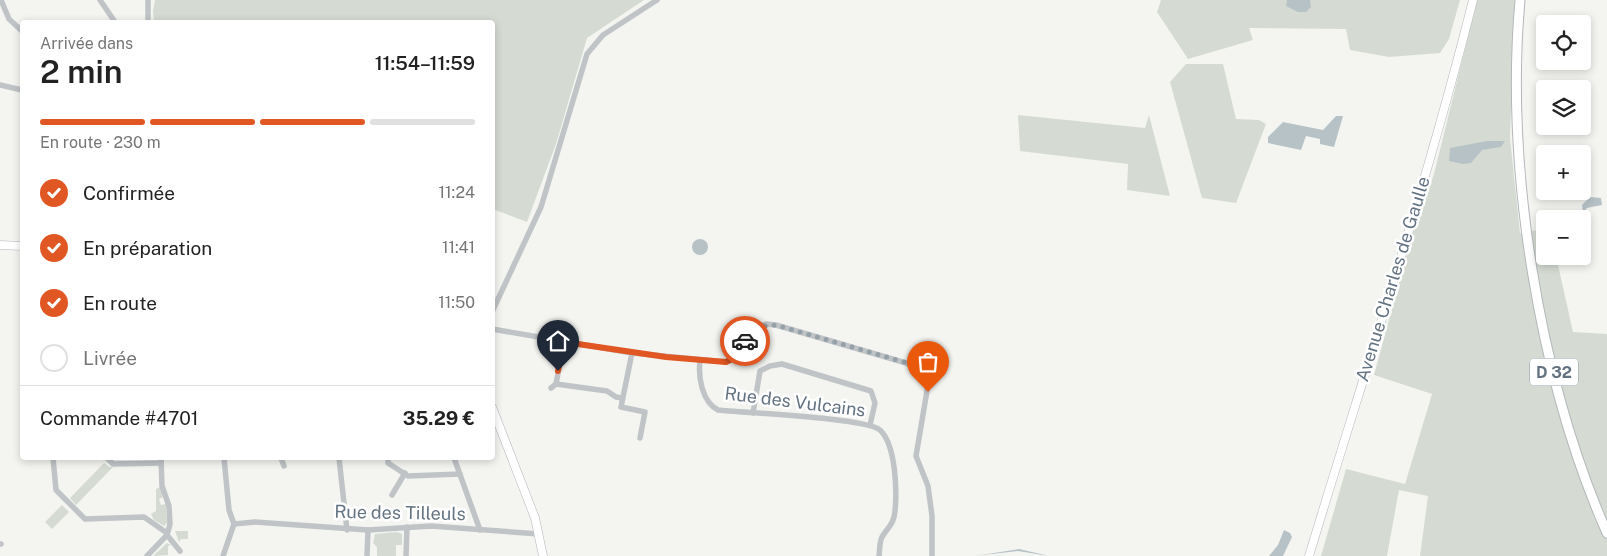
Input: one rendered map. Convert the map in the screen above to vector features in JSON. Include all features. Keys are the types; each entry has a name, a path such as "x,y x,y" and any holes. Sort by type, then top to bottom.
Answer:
{"main road":[{"name":"Avenue Charles de Gaulle","path":"1309,556 1457,63 1473,0"},
{"name":"D 32","path":"1520,0 1518,72 1520,148 1538,308 1566,422 1607,533"},
{"path":"0,245 20,246"},
{"path":"495,416 525,492 539,534 542,556"}],"street":[{"path":"1,0 9,19 20,29"},
{"path":"100,0 114,20"},
{"path":"148,0 148,20"},
{"path":"495,306 541,207 587,54 603,35 657,0"},
{"path":"0,85 20,90"},
{"path":"495,330 632,353 726,362 732,359 756,327 767,324 776,325 920,368 927,378 928,385 916,456 928,486 932,516 932,556"},
{"path":"564,342 553,386 607,391 616,397 622,398"},
{"path":"632,353 621,407 645,412 640,438"},
{"name":"Rue des Vulcains","path":"700,361 699,378 707,401 712,407 870,425 881,432 889,444 896,483 894,518 891,527 882,537 879,556"},
{"path":"753,413 760,371 770,366 782,364 871,391 876,403 870,425"},
{"path":"53,460 56,490 85,519 144,517 167,534 180,551"},
{"path":"109,460 113,464 161,460 163,492 169,506 167,534 147,556"},
{"path":"223,556 234,524 229,510 224,460"},
{"path":"282,460 284,466"},
{"path":"339,460 347,530"},
{"path":"388,460 388,462 408,476 460,474"},
{"path":"455,460 480,530"},
{"path":"392,495 405,474"},
{"name":"Rue des Tilleuls","path":"234,524 260,522 347,530 431,526 539,534"},
{"path":"406,556 407,527"},
{"path":"368,530 368,556"}],"shaded area":[{"path":"155,0 644,0 587,38 556,144 527,222 495,210 495,20 154,20"},
{"path":"1161,0 1460,0 1449,39 1440,53 1389,57 1350,50 1346,29 1249,28 1253,40 1188,59 1157,12"},
{"path":"1287,0 1310,0 1311,7 1306,12 1298,12 1286,6"},
{"path":"1477,0 1515,0 1510,138 1520,233 1536,230 1536,265 1558,265 1573,332 1607,334 1607,556 1420,556 1428,496 1399,490 1387,556 1321,556 1346,469 1405,484 1432,394 1374,375 1411,238 1434,174"},
{"path":"1186,64 1223,64 1236,119 1259,120 1266,124 1236,203 1202,198 1170,82"},
{"path":"1018,115 1145,128 1149,115 1170,196 1127,190 1128,164 1020,151"},
{"path":"1336,116 1343,116 1334,147 1320,144 1320,139 1306,136 1301,150 1268,143 1268,137 1283,122 1323,130"},
{"path":"1487,141 1505,141 1501,147 1482,150 1471,163 1463,164 1449,161 1450,148"},
{"path":"1591,197 1601,198 1602,205 1583,210 1582,205 1587,200 1591,200"},
{"path":"700,239 706,241 708,247 706,253 700,255 694,253 692,247 694,241"},
{"path":"104,463 109,467 113,467 76,505 70,498"},
{"path":"160,487 163,497 159,499 161,505 166,504 167,523 164,526 154,520 151,514 156,511 156,489"},
{"path":"62,505 69,512 52,529 45,522"},
{"path":"1284,530 1290,533 1292,537 1283,556 1269,556 1278,545"},
{"path":"175,531 188,531 188,539 181,539 179,542"},
{"path":"397,532 402,534 402,545 396,545 396,556 377,556 377,547 373,543 375,534"},
{"path":"167,543 171,545 168,546 168,555 153,556"},
{"path":"1019,549 1049,556 1018,551 975,556"}],"way so far":[{"path":"745,341 756,327 767,324 776,325 914,365 920,368 927,378 928,392"}],"route":[{"path":"558,371 564,342 615,351 700,361 726,362 736,357 745,341"}]}
